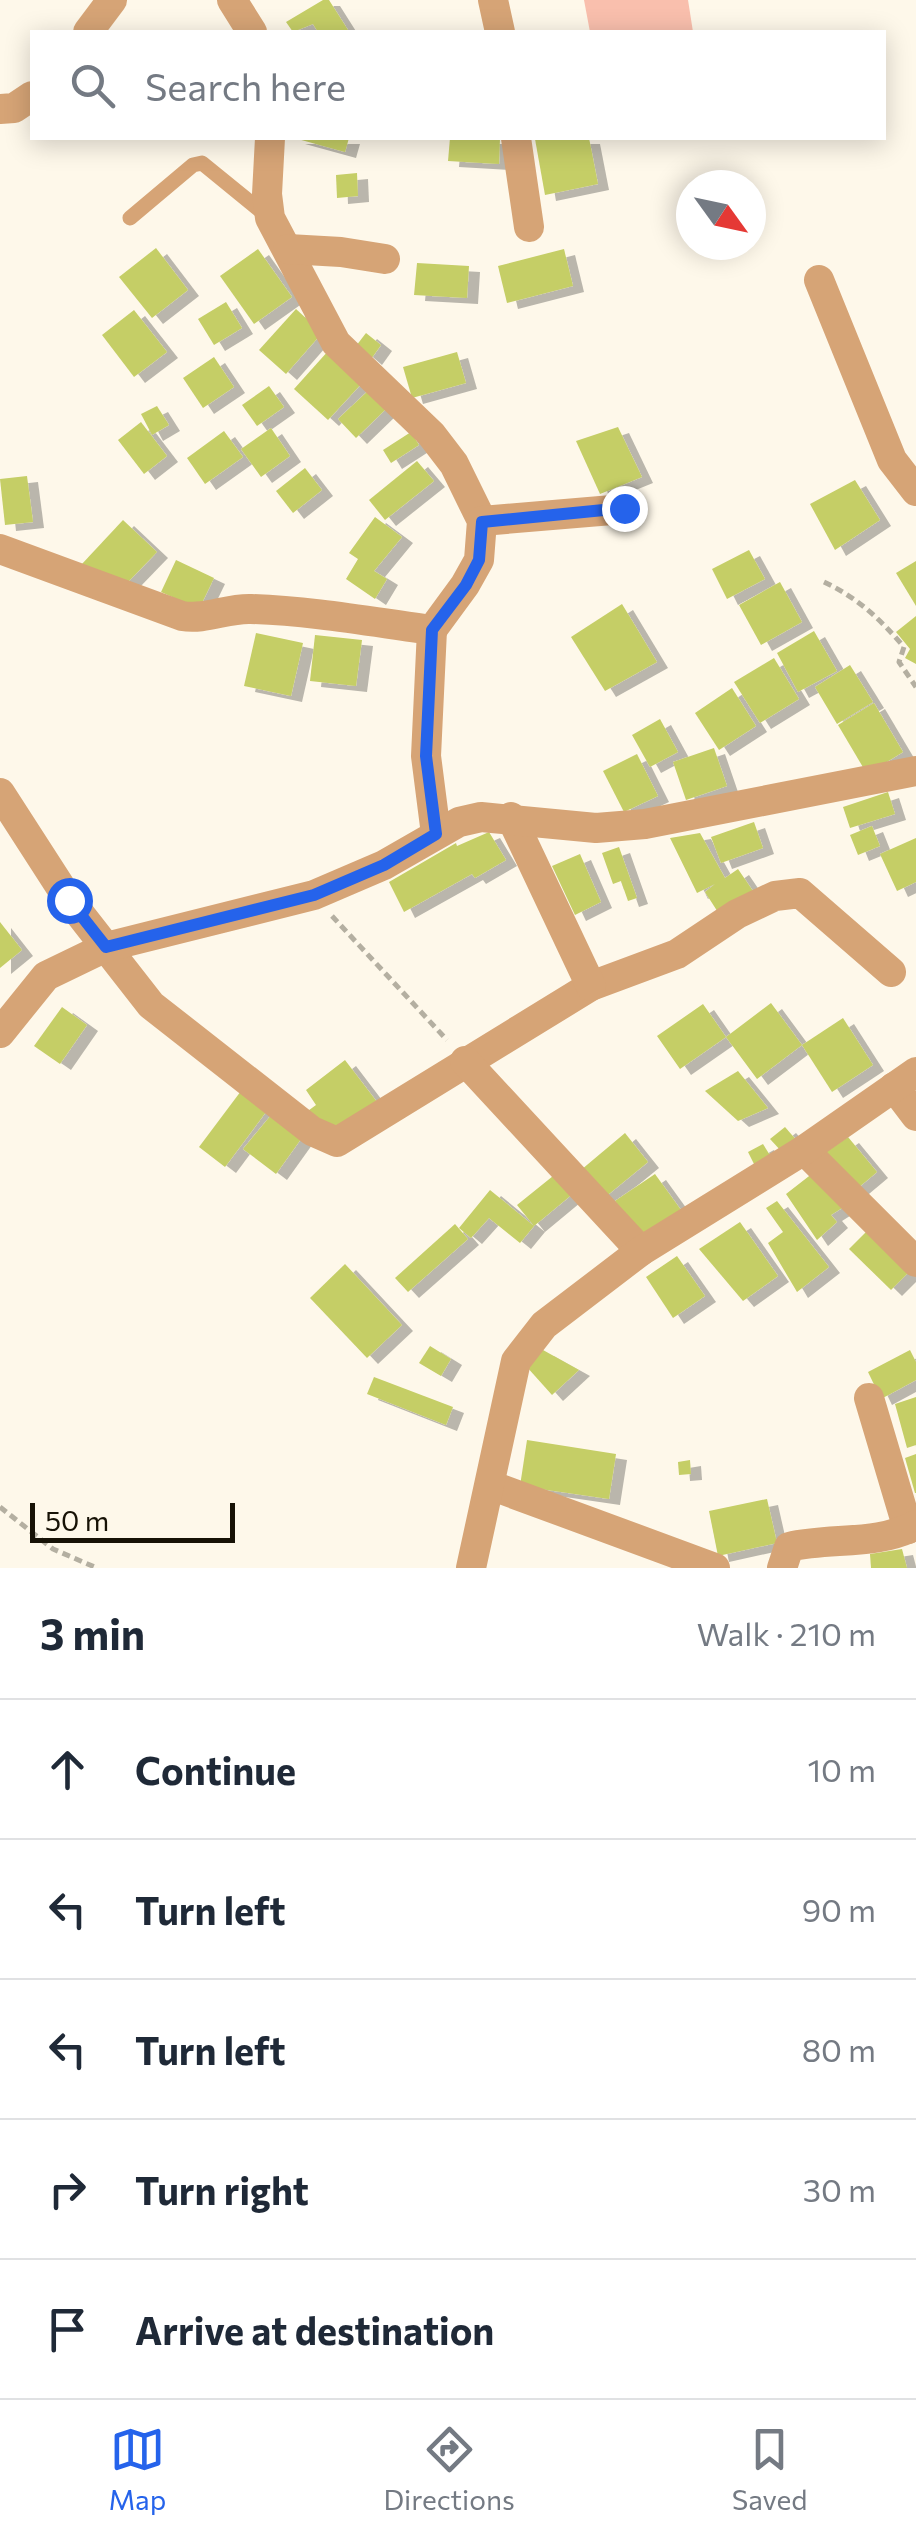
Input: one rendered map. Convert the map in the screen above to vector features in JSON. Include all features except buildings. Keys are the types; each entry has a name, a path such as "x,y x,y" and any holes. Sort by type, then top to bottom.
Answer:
{"street":[{"path":"90,30 112,0"},
{"path":"232,0 251,30"},
{"path":"493,0 500,30"},
{"path":"0,108 14,108 30,97"},
{"path":"270,140 270,218 336,343 431,434 454,464 482,522 479,560 466,585 432,630 426,756 436,834"},
{"path":"516,140 529,227"},
{"path":"288,249 385,258"},
{"path":"819,280 892,460 916,490"},
{"path":"482,522 624,508"},
{"path":"0,549 182,616 198,618 242,609 280,610 432,630"},
{"path":"0,1032 46,976 106,947 314,895 384,865 459,822 511,817 596,828 646,824 751,800 916,771"},
{"path":"0,793 69,900 151,1006 312,1131 337,1142 591,986 677,954 738,914 775,896 800,893 892,972"},
{"path":"511,817 591,986"},
{"path":"465,1060 641,1250"},
{"path":"472,1568 516,1361 544,1325 641,1250 804,1150 905,1080 916,1116"},
{"path":"804,1150 916,1262"},
{"path":"782,1568 789,1547 816,1541 864,1540 912,1527 869,1398"},
{"path":"490,1485 714,1568"}],"lane":[{"path":"130,218 194,164 202,163 270,218"}],"path":[{"path":"824,582 851,594 880,618 904,647 898,662 916,687"},
{"path":"314,895 465,1060"},
{"path":"0,1507 53,1549 97,1568"}],"shaded area":[{"path":"584,0 688,0 693,30 590,30"}],"route":[{"path":"69,900 106,947 314,895 384,865 436,834 426,756 432,630 466,585 479,560 482,522 624,508"}]}
